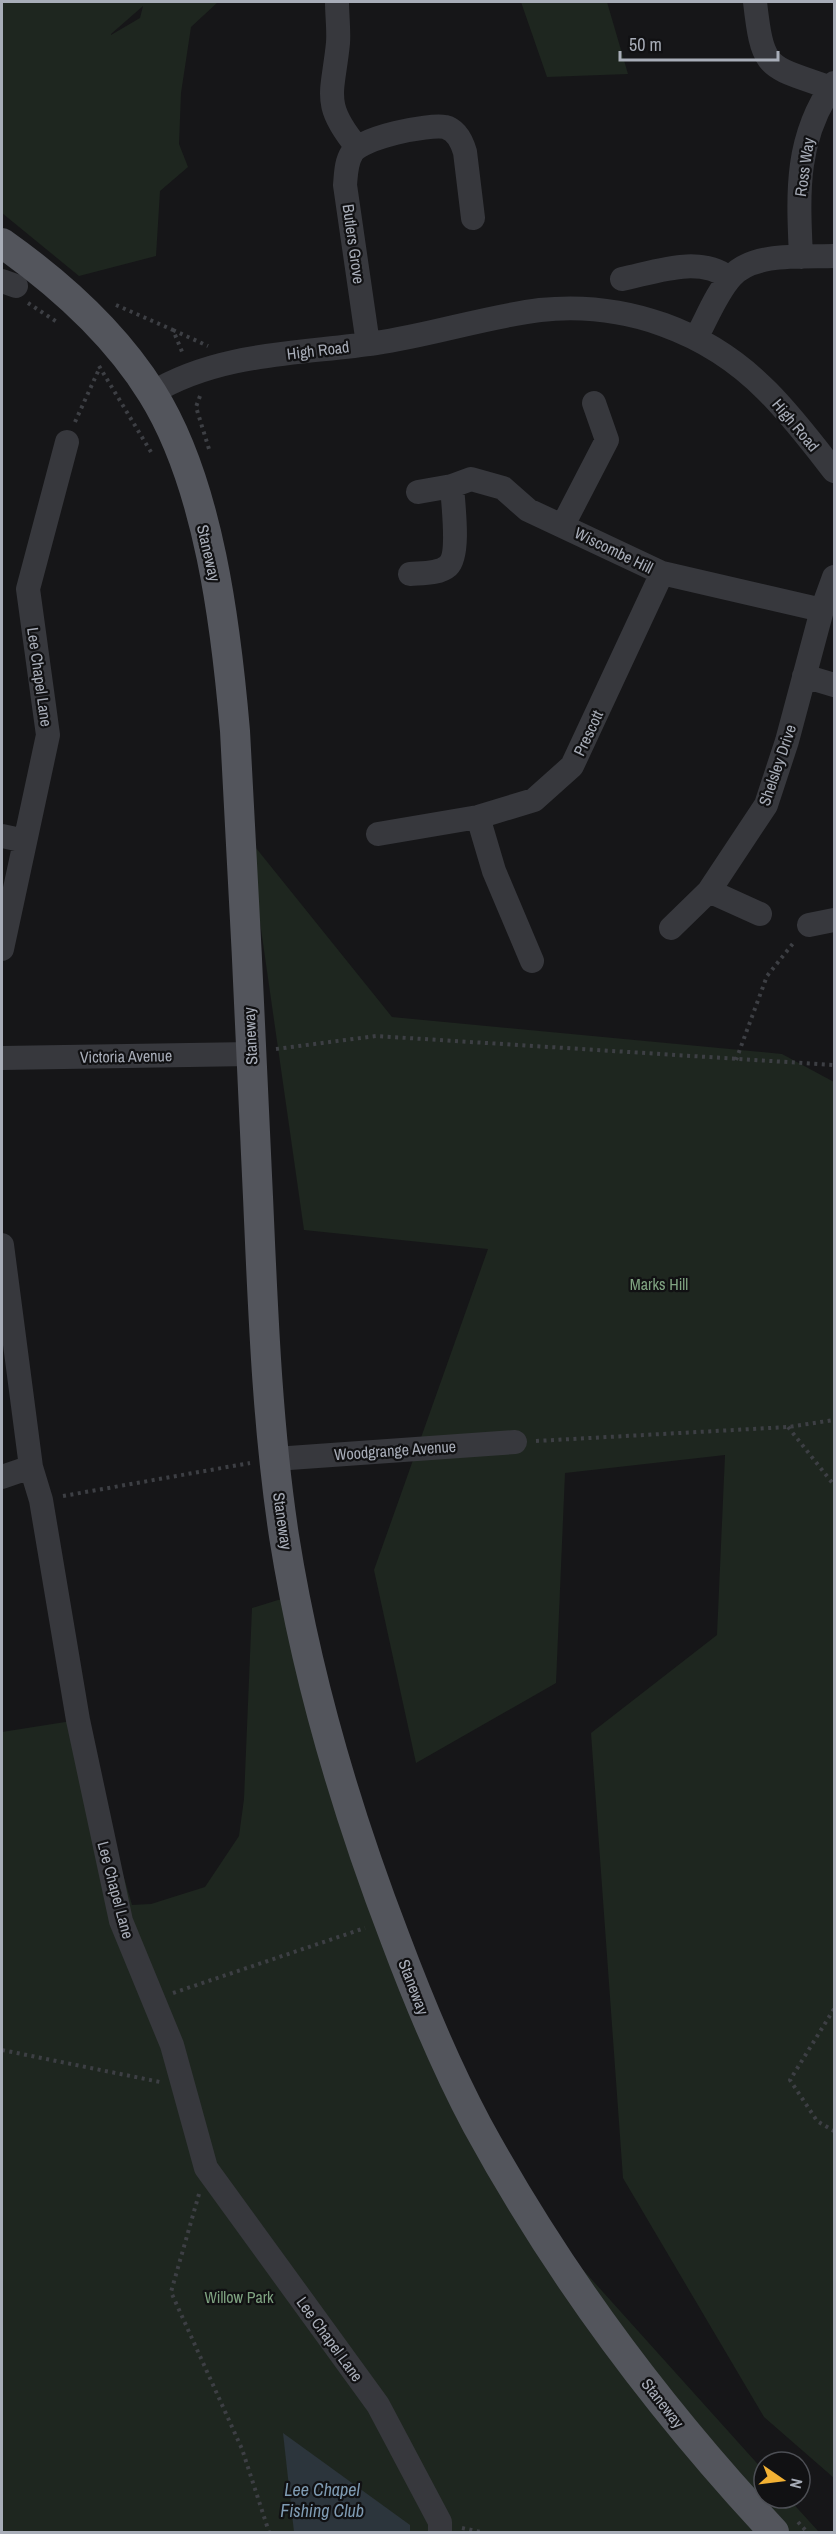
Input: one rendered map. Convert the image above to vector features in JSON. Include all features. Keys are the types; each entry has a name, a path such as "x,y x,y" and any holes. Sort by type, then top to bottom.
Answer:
{"main road":[{"path":"2,243 48,276 85,311 118,347 152,393"},
{"name":"Staneway","path":"152,393 177,444 192,483 221,612 235,731 263,1307 275,1459 294,1595 319,1710 353,1826 388,1920 427,2022 476,2124 522,2202 585,2297 653,2392 735,2490 774,2532"}],"street":[{"path":"337,2 338,40 331,102 336,118 357,147 373,138 421,129 445,127 457,135 462,142 473,218"},
{"path":"755,2 759,37 767,59 783,70 833,86"},
{"name":"Ross Way","path":"801,257 798,205 801,161 811,125 833,86"},
{"name":"Butlers Grove","path":"357,147 348,162 345,184 368,344"},
{"path":"696,338 729,278 743,266 753,262 834,256"},
{"path":"622,279 698,266 715,269 729,278"},
{"name":"High Road","path":"152,393 185,375 221,363 368,344 520,314 562,309 603,310 641,316 696,338 739,366 767,391 834,471"},
{"path":"563,525 607,440 594,403"},
{"name":"Lee Chapel Lane","path":"2,949 13,838 48,735 28,589 67,442"},
{"name":"Wiscombe Hill","path":"418,492 452,486 471,478 503,488 528,510 662,573 822,610"},
{"path":"410,574 437,572 448,566 454,553 452,486"},
{"name":"Prescott","path":"378,834 478,817 534,800 572,766 662,573"},
{"name":"Shelsley Drive","path":"671,928 709,891 766,805 787,741 822,610 834,577"},
{"path":"804,676 834,685"},
{"path":"478,817 494,871 531,961"},
{"path":"709,891 760,914"},
{"path":"808,925 834,921"},
{"name":"Victoria Avenue","path":"2,1058 251,1054"},
{"name":"Lee Chapel Lane","path":"2,1245 9,1373 40,1500 78,1720 121,1921 172,2045 206,2168 378,2405 440,2522 441,2532"},
{"name":"Woodgrange Avenue","path":"275,1459 515,1442"},
{"path":"2,1477 31,1467"}],"path":[{"path":"12,288 58,323"},
{"path":"110,303 173,330 183,353"},
{"path":"93,360 100,367 155,459"},
{"path":"67,442 100,367"},
{"path":"201,393 196,407 211,456"},
{"path":"736,1060 767,976 808,925"},
{"path":"300,1044 376,1036 834,1065"},
{"path":"515,1442 788,1427 834,1420"},
{"path":"788,1427 834,1485"},
{"path":"40,1500 275,1459"},
{"path":"153,2000 388,1920"},
{"path":"834,2009 790,2080 817,2121 834,2131"},
{"path":"2,2050 183,2086"},
{"path":"206,2168 171,2292 242,2448 269,2532"}],"green space":[{"path":"2,2 218,2 191,27 181,93 179,144 188,167 160,191 156,256 79,276 2,213","holes":["143,6 140,18 111,35"]},
{"path":"521,2 607,2 628,74 547,77"},
{"name":"Marks Hill","path":"248,838 392,1017 782,1054 834,1082 834,2478 812,2459 812,2450 802,2450 764,2417 623,2178 591,1733 717,1635 725,1455 565,1473 556,1683 416,1763 374,1570 488,1249 304,1230"},
{"name":"Willow Park","path":"294,1595 353,1825 522,2202 752,2458 752,2510 799,2510 819,2532 2,2532 2,1732 78,1720 132,1905 151,1904 205,1887 239,1836 244,1799 252,1608"}],"water":[{"name":"Lee Chapel Fishing Club","path":"283,2433 410,2525 410,2532 294,2532"}]}
